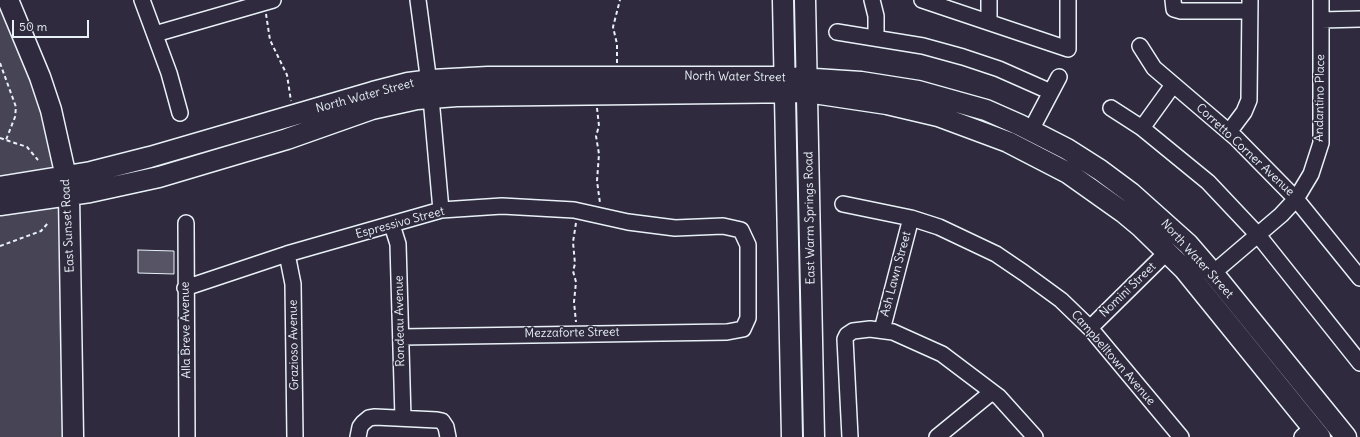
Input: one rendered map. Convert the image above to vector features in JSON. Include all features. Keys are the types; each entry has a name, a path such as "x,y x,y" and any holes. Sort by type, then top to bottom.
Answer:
{"main road":[{"name":"East Sunset Road","path":"8,0 40,77 51,110 67,186 73,437"},
{"name":"East Warm Springs Road","path":"783,0 792,437"},
{"name":"East Warm Springs Road","path":"805,0 814,437"},
{"name":"North Water Street","path":"0,187 67,186 90,192 159,177 287,139 372,109 401,102 430,89 488,77 617,76 784,85"},
{"name":"North Water Street","path":"430,89 457,96 596,95 861,82 918,92 986,110 1031,130 1067,149 1100,170 1131,193 1182,239 1213,273 1346,437"},
{"name":"North Water Street","path":"807,85 932,114 1008,142 1038,157 1093,189 1141,227 1167,252 1203,292 1311,434"},
{"name":"North Water Street","path":"0,205 67,186"},
{"path":"1311,434 1323,431 1333,437"}],"street":[{"path":"142,0 169,73 180,114"},
{"path":"418,0 430,89 441,210"},
{"path":"872,0 876,16 876,38"},
{"path":"922,0 1068,49 1068,0"},
{"path":"989,0 989,22"},
{"path":"1173,0 1174,9 1181,11 1250,5 1249,100 1244,112 1229,132"},
{"name":"Andantino Place","path":"1213,273 1281,215 1296,199 1311,174 1321,143 1322,0"},
{"path":"155,34 267,2"},
{"path":"1321,20 1360,18"},
{"path":"837,32 923,46 999,70 1051,92"},
{"name":"Corretto Corner Avenue","path":"1140,46 1154,68 1229,132 1296,199 1360,278"},
{"path":"1031,130 1060,77"},
{"path":"1142,128 1173,84"},
{"path":"1111,108 1142,128 1208,182 1258,235 1360,363"},
{"name":"Campbelltown Avenue","path":"843,204 911,218 960,236 996,254 1046,288 1090,328 1181,437"},
{"name":"Espressivo Street","path":"185,288 287,254 441,210 502,206 574,210 628,222 675,228 723,226 741,230 748,245 748,318 742,329"},
{"name":"Ash Lawn Street","path":"882,330 911,218"},
{"name":"Alla Breve Avenue","path":"186,223 185,288 187,437"},
{"name":"Rondeau Avenue","path":"392,225 398,244 403,418"},
{"name":"Nomini Street","path":"1090,328 1167,252"},
{"name":"Grazioso Avenue","path":"287,254 293,284 295,437"},
{"name":"Mezzaforte Street","path":"401,336 727,332 742,329"},
{"path":"850,437 845,343 846,335 858,330 882,330 906,337 942,354 992,392 1014,412 1035,437"},
{"path":"937,437 992,392"},
{"path":"358,437 360,427 368,418 437,420 442,422 446,427 448,437"}],"path":[{"path":"617,76 617,44 613,27 620,0"},
{"path":"267,2 270,40 287,75 292,102"},
{"path":"0,63 16,107 15,117 6,140"},
{"path":"596,95 599,126 596,136 599,154 597,181 600,196 599,215"},
{"path":"0,138 27,148 38,160"},
{"path":"574,210 576,221 573,242 575,264 573,271 576,282 574,302 576,333"},
{"path":"0,246 41,231 48,223"}],"shaded area":[{"path":"0,0 33,73 58,174 0,179"},
{"path":"62,201 67,437 0,437 0,215 40,210 43,205"}],"building":[{"path":"138,250 174,251 174,274 138,273"}]}
